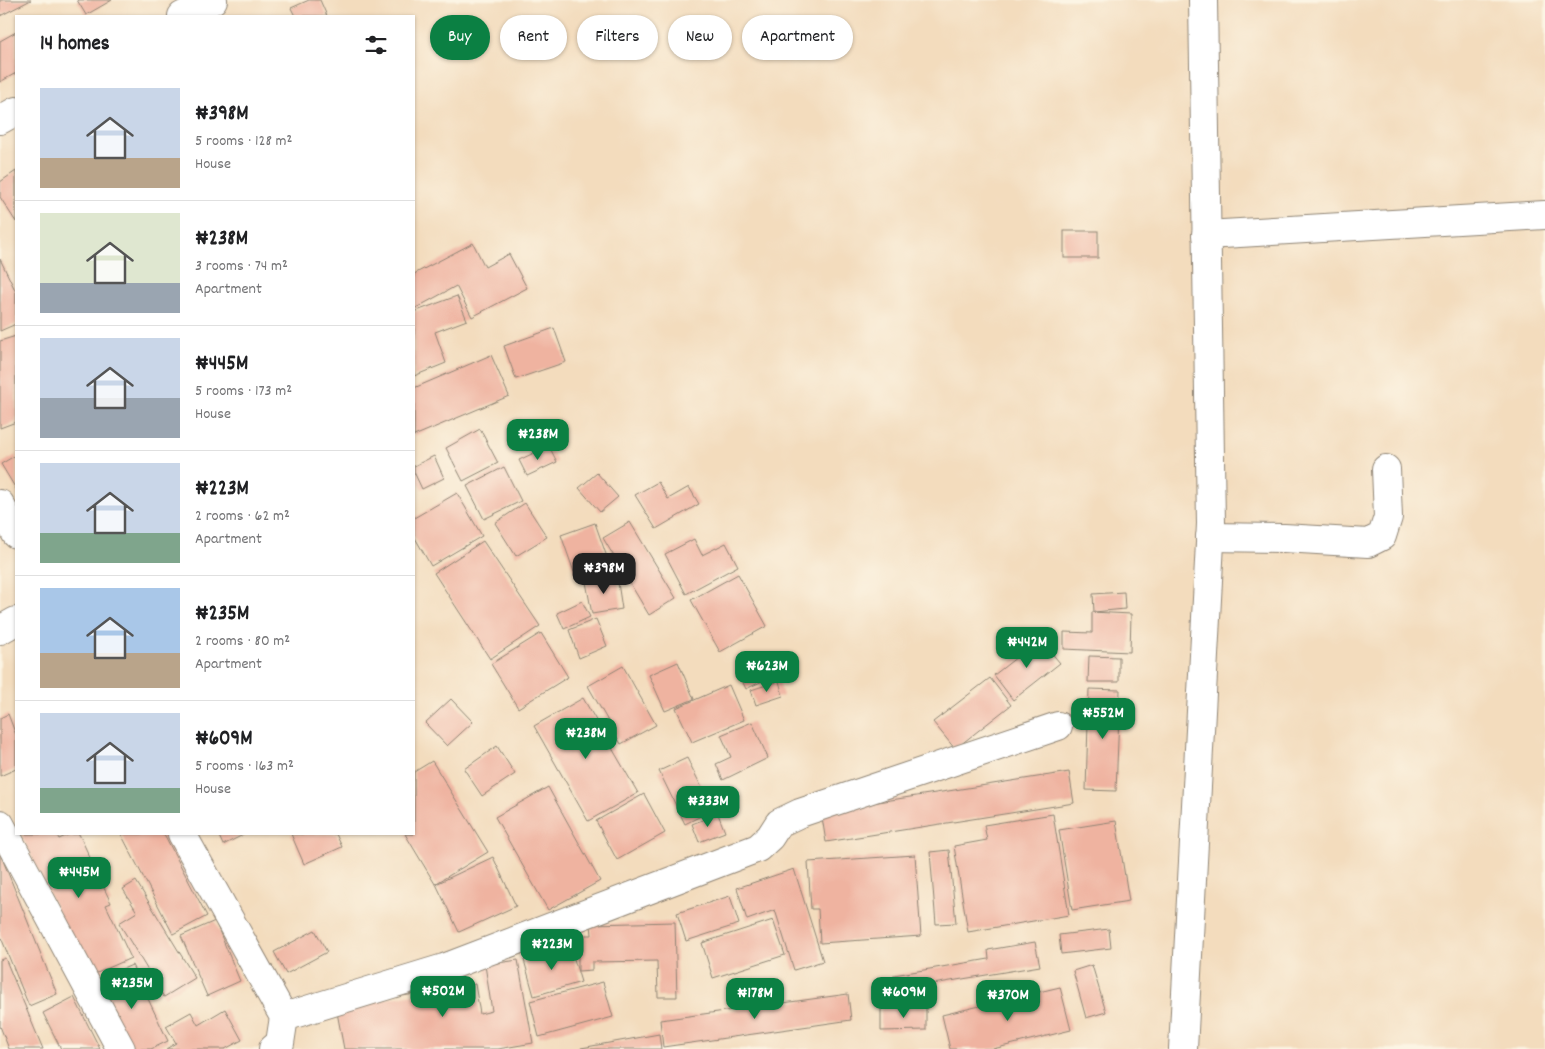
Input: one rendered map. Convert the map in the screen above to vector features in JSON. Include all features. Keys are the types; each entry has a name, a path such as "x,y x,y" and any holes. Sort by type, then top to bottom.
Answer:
{"street":[{"path":"184,15 213,0"},
{"path":"1183,1049 1210,537 1203,0"},
{"path":"0,120 15,112"},
{"path":"1206,235 1545,215"},
{"path":"1210,537 1284,538 1368,543 1382,536 1388,517 1386,469"},
{"path":"0,504 15,532"},
{"path":"0,630 15,622"},
{"path":"284,1017 444,968 758,848 770,838 779,823 800,813 1058,726"},
{"path":"0,824 121,1049"},
{"path":"183,835 284,1017 280,1043 273,1049"}],"building":[{"path":"0,0 31,0 0,16"},
{"path":"77,0 112,0 86,15"},
{"path":"309,0 320,0 327,15 294,15 291,8"},
{"path":"15,33 15,74 0,82 0,41"},
{"path":"15,172 15,220 0,197 0,182"},
{"path":"1064,231 1098,231 1098,258 1064,258"},
{"path":"473,243 485,267 509,254 527,288 472,317 456,286 415,308 415,273"},
{"path":"0,259 15,290 15,324 0,331"},
{"path":"457,296 467,320 435,332 446,363 415,376 415,312"},
{"path":"554,328 566,362 516,379 504,346"},
{"path":"15,336 15,422 0,428 0,341"},
{"path":"491,355 509,396 415,436 415,388"},
{"path":"480,429 498,463 463,481 446,448"},
{"path":"549,446 557,462 527,476 519,460"},
{"path":"15,456 15,487 1,464"},
{"path":"434,456 444,478 422,489 415,474 415,466"},
{"path":"504,467 521,501 484,519 467,486"},
{"path":"597,473 618,497 600,512 579,488"},
{"path":"658,482 668,499 689,487 699,504 656,529 635,495"},
{"path":"457,493 482,536 431,566 415,538 415,517"},
{"path":"525,503 547,537 516,556 495,523"},
{"path":"630,522 676,598 649,615 603,538"},
{"path":"595,523 608,560 574,572 561,535"},
{"path":"694,539 702,555 726,543 738,566 686,594 665,554"},
{"path":"483,541 540,626 490,659 434,573"},
{"path":"738,574 767,626 720,652 691,600"},
{"path":"617,576 622,609 592,614 586,582"},
{"path":"1124,592 1125,609 1094,612 1093,594"},
{"path":"582,601 590,617 564,629 557,613"},
{"path":"1092,612 1131,614 1130,652 1064,649 1064,632 1092,633"},
{"path":"596,619 607,646 579,658 569,630"},
{"path":"541,633 568,677 518,708 491,664"},
{"path":"1040,639 1060,663 1013,700 994,675"},
{"path":"1089,656 1119,657 1119,682 1088,682"},
{"path":"765,659 773,676 746,689 738,672"},
{"path":"678,662 694,699 665,711 649,675"},
{"path":"623,666 656,725 621,744 588,686"},
{"path":"990,678 1011,705 955,749 933,722"},
{"path":"779,681 783,696 756,705 751,690"},
{"path":"729,685 744,720 692,742 676,708"},
{"path":"1089,689 1120,690 1116,791 1086,790"},
{"path":"583,698 638,793 588,821 534,726"},
{"path":"451,699 473,722 447,746 425,723"},
{"path":"8,714 15,732 15,769 0,776 0,718"},
{"path":"752,722 768,758 723,780 716,764 731,757 721,735"},
{"path":"497,746 515,774 482,796 464,769"},
{"path":"687,758 713,810 685,824 659,771"},
{"path":"432,761 488,852 435,884 406,835 415,835 415,771"},
{"path":"1069,772 1074,803 826,842 821,811"},
{"path":"548,787 600,881 548,910 495,817"},
{"path":"644,794 665,833 617,860 596,821"},
{"path":"718,814 725,832 699,842 692,824"},
{"path":"1053,814 1069,915 968,932 954,846 987,840 984,825"},
{"path":"1116,821 1129,901 1072,910 1059,830"},
{"path":"21,835 57,835 59,839 68,835 79,835 111,903 106,905 131,958 88,977"},
{"path":"122,835 165,835 207,916 173,934"},
{"path":"218,835 243,835 223,845"},
{"path":"291,835 336,835 342,847 304,864"},
{"path":"949,850 956,923 936,924 930,852"},
{"path":"0,853 57,994 29,1006 0,935"},
{"path":"915,855 921,936 820,943 818,909 811,909 808,862"},
{"path":"493,857 516,906 459,932 436,884"},
{"path":"794,869 823,961 794,970 775,910 747,920 737,888"},
{"path":"136,881 195,978 164,997 119,923 137,912 123,889"},
{"path":"730,896 739,924 686,941 677,913"},
{"path":"773,920 785,955 713,978 702,943"},
{"path":"215,921 240,981 207,996 181,936"},
{"path":"675,922 677,997 658,997 657,961 592,962 592,970 578,971 578,935 592,935 591,924"},
{"path":"1109,929 1111,948 1061,954 1059,935"},
{"path":"315,930 327,952 286,974 274,952"},
{"path":"1035,942 1040,966 897,990 894,975 989,959 988,950"},
{"path":"570,946 581,982 534,996 524,960"},
{"path":"5,958 43,1049 9,1049 0,1026 0,960"},
{"path":"518,960 533,1043 498,1049 344,1049 336,1007 475,984 480,1014 492,1011 485,965"},
{"path":"132,965 168,1041 151,1049 128,1049 97,980"},
{"path":"1092,965 1106,1012 1086,1018 1073,971"},
{"path":"603,982 613,1017 539,1037 530,1001"},
{"path":"1060,987 1071,1030 993,1049 950,1049 942,1015"},
{"path":"848,994 851,1020 663,1047 660,1020"},
{"path":"74,997 100,1049 61,1049 43,1013"},
{"path":"926,1006 926,1030 881,1031 881,1008"},
{"path":"225,1009 242,1040 225,1049 166,1049 176,1043 166,1026 191,1012 198,1025"},
{"path":"659,1034 661,1049 581,1049 581,1048"}]}
